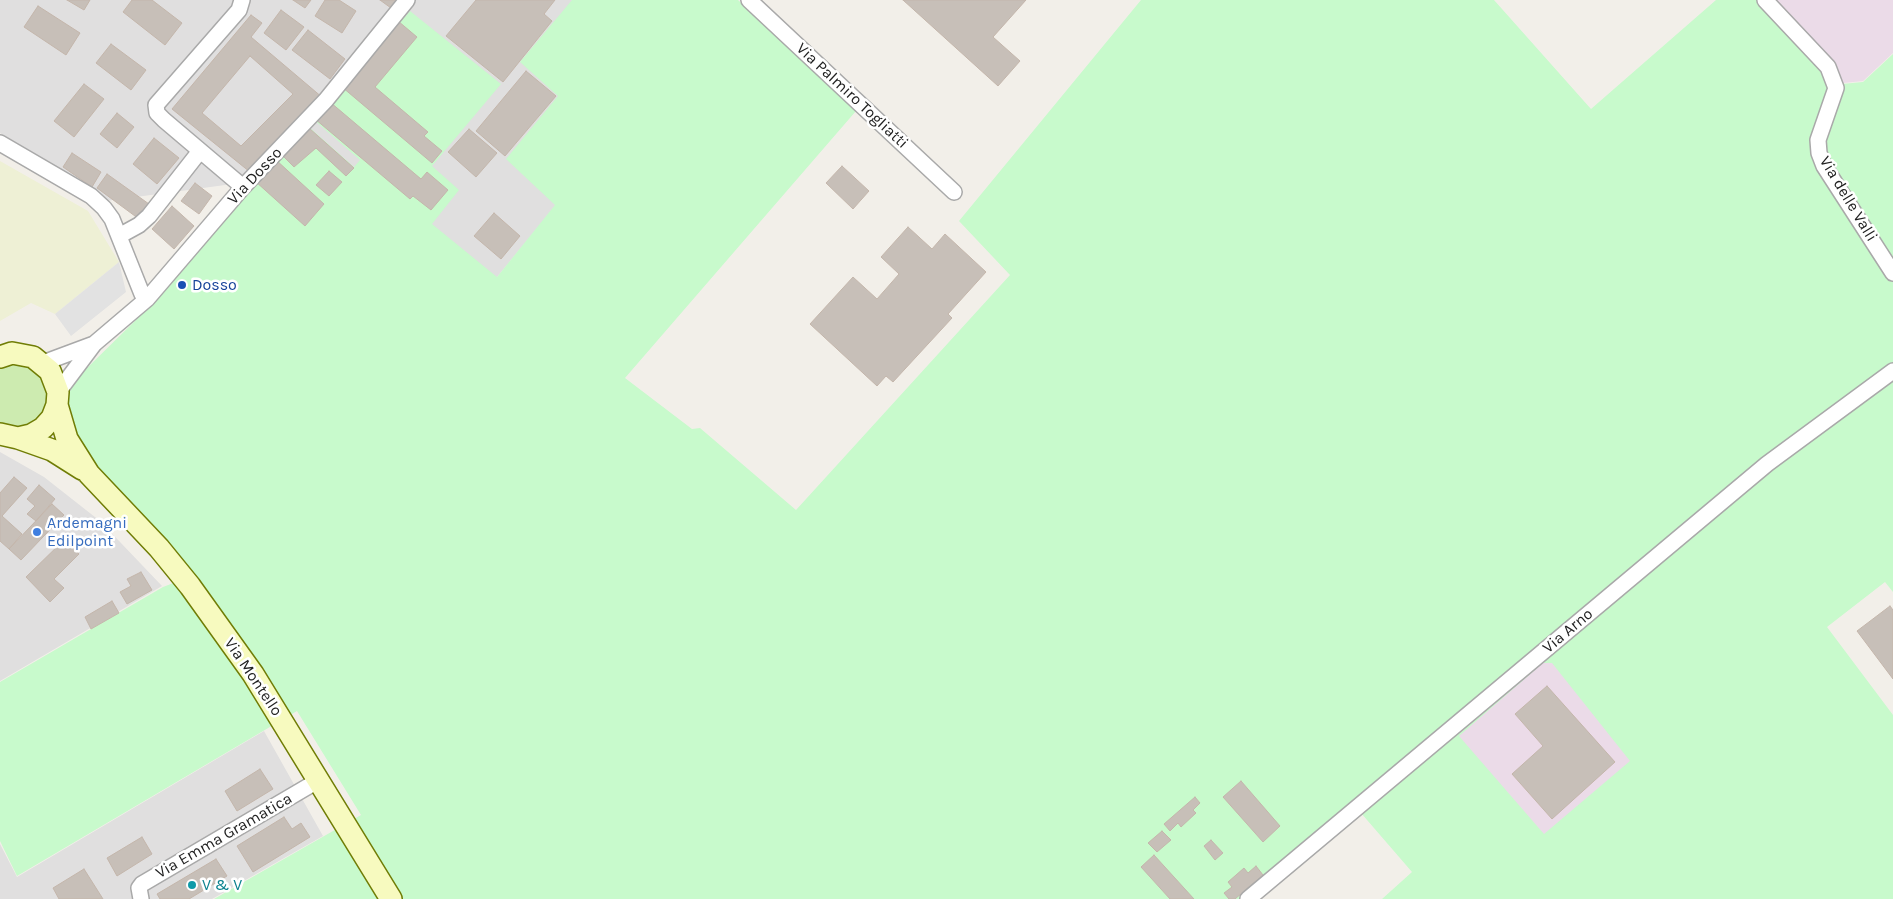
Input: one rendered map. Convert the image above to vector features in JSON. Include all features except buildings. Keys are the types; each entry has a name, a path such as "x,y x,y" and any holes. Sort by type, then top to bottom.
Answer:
{"street":[{"path":"242,0 239,10 156,105 157,113 164,120 243,187"},
{"name":"Via Palmiro Togliatti","path":"749,0 954,192"},
{"name":"Via delle Valli","path":"1765,0 1828,67 1836,88 1818,140 1819,153 1824,166 1893,273"},
{"name":"Via Dosso","path":"58,398 94,344 147,299 243,187 326,100 405,3"},
{"path":"0,143 91,196 104,208 120,236 139,286 147,299"},
{"path":"120,236 139,226 149,216 200,151"},
{"name":"Via Dosso","path":"43,363 94,344"},
{"path":"0,357 23,354 43,363"},
{"name":"Via Montello","path":"43,363 50,371 67,439 89,474 159,548 190,586 253,674 391,899"},
{"name":"Via Arno","path":"1248,899 1767,464 1893,371"},
{"path":"9,436 31,435 43,428 52,418 58,398"},
{"name":"Via Montello","path":"9,436 52,450 89,474"},
{"name":"Via Emma Gramatica","path":"141,899 139,888 142,884 319,780"}],"shaded area":[{"path":"0,0 572,0 559,96 556,205 493,282 255,181 106,201 0,133"},
{"path":"1776,0 1893,0 1893,53 1863,81 1843,83 1834,62"},
{"path":"119,262 126,292 71,336 55,314"},
{"path":"0,452 44,477 100,521 162,586 0,681"},
{"path":"1543,663 1553,663 1631,761 1544,835 1458,736"},
{"path":"264,731 323,836 212,899 0,899 0,844 17,877"}],"green space":[{"path":"572,0 738,0 856,111 625,378 692,429 700,428 796,510 1010,275 959,221 1141,0 1494,0 1591,109 1716,0 1771,0 1842,84 1863,82 1893,54 1893,592 1885,582 1827,627 1893,715 1893,899 1382,899 1412,872 1361,813 1257,899 214,899 361,815 297,711 17,876 0,841 0,682 163,587 194,575 41,419 85,370 142,314 233,205 309,127 354,167 360,160 314,120 401,14 405,17 410,11 501,84 432,166 459,190 432,224 497,277 555,205 506,159 558,96 520,62","holes":["1543,663 1552,663 1630,761 1544,834 1459,736"]},
{"path":"0,161 88,211 119,262 55,314 31,303 0,321"},
{"path":"11,362 30,364 49,385 46,413 22,429 0,425 0,366"}],"place":[{"name":"Dosso","path":"182,285"},
{"name":"Ardemagni Edilpoint","path":"37,532"},
{"name":"V & V","path":"192,885"}]}
